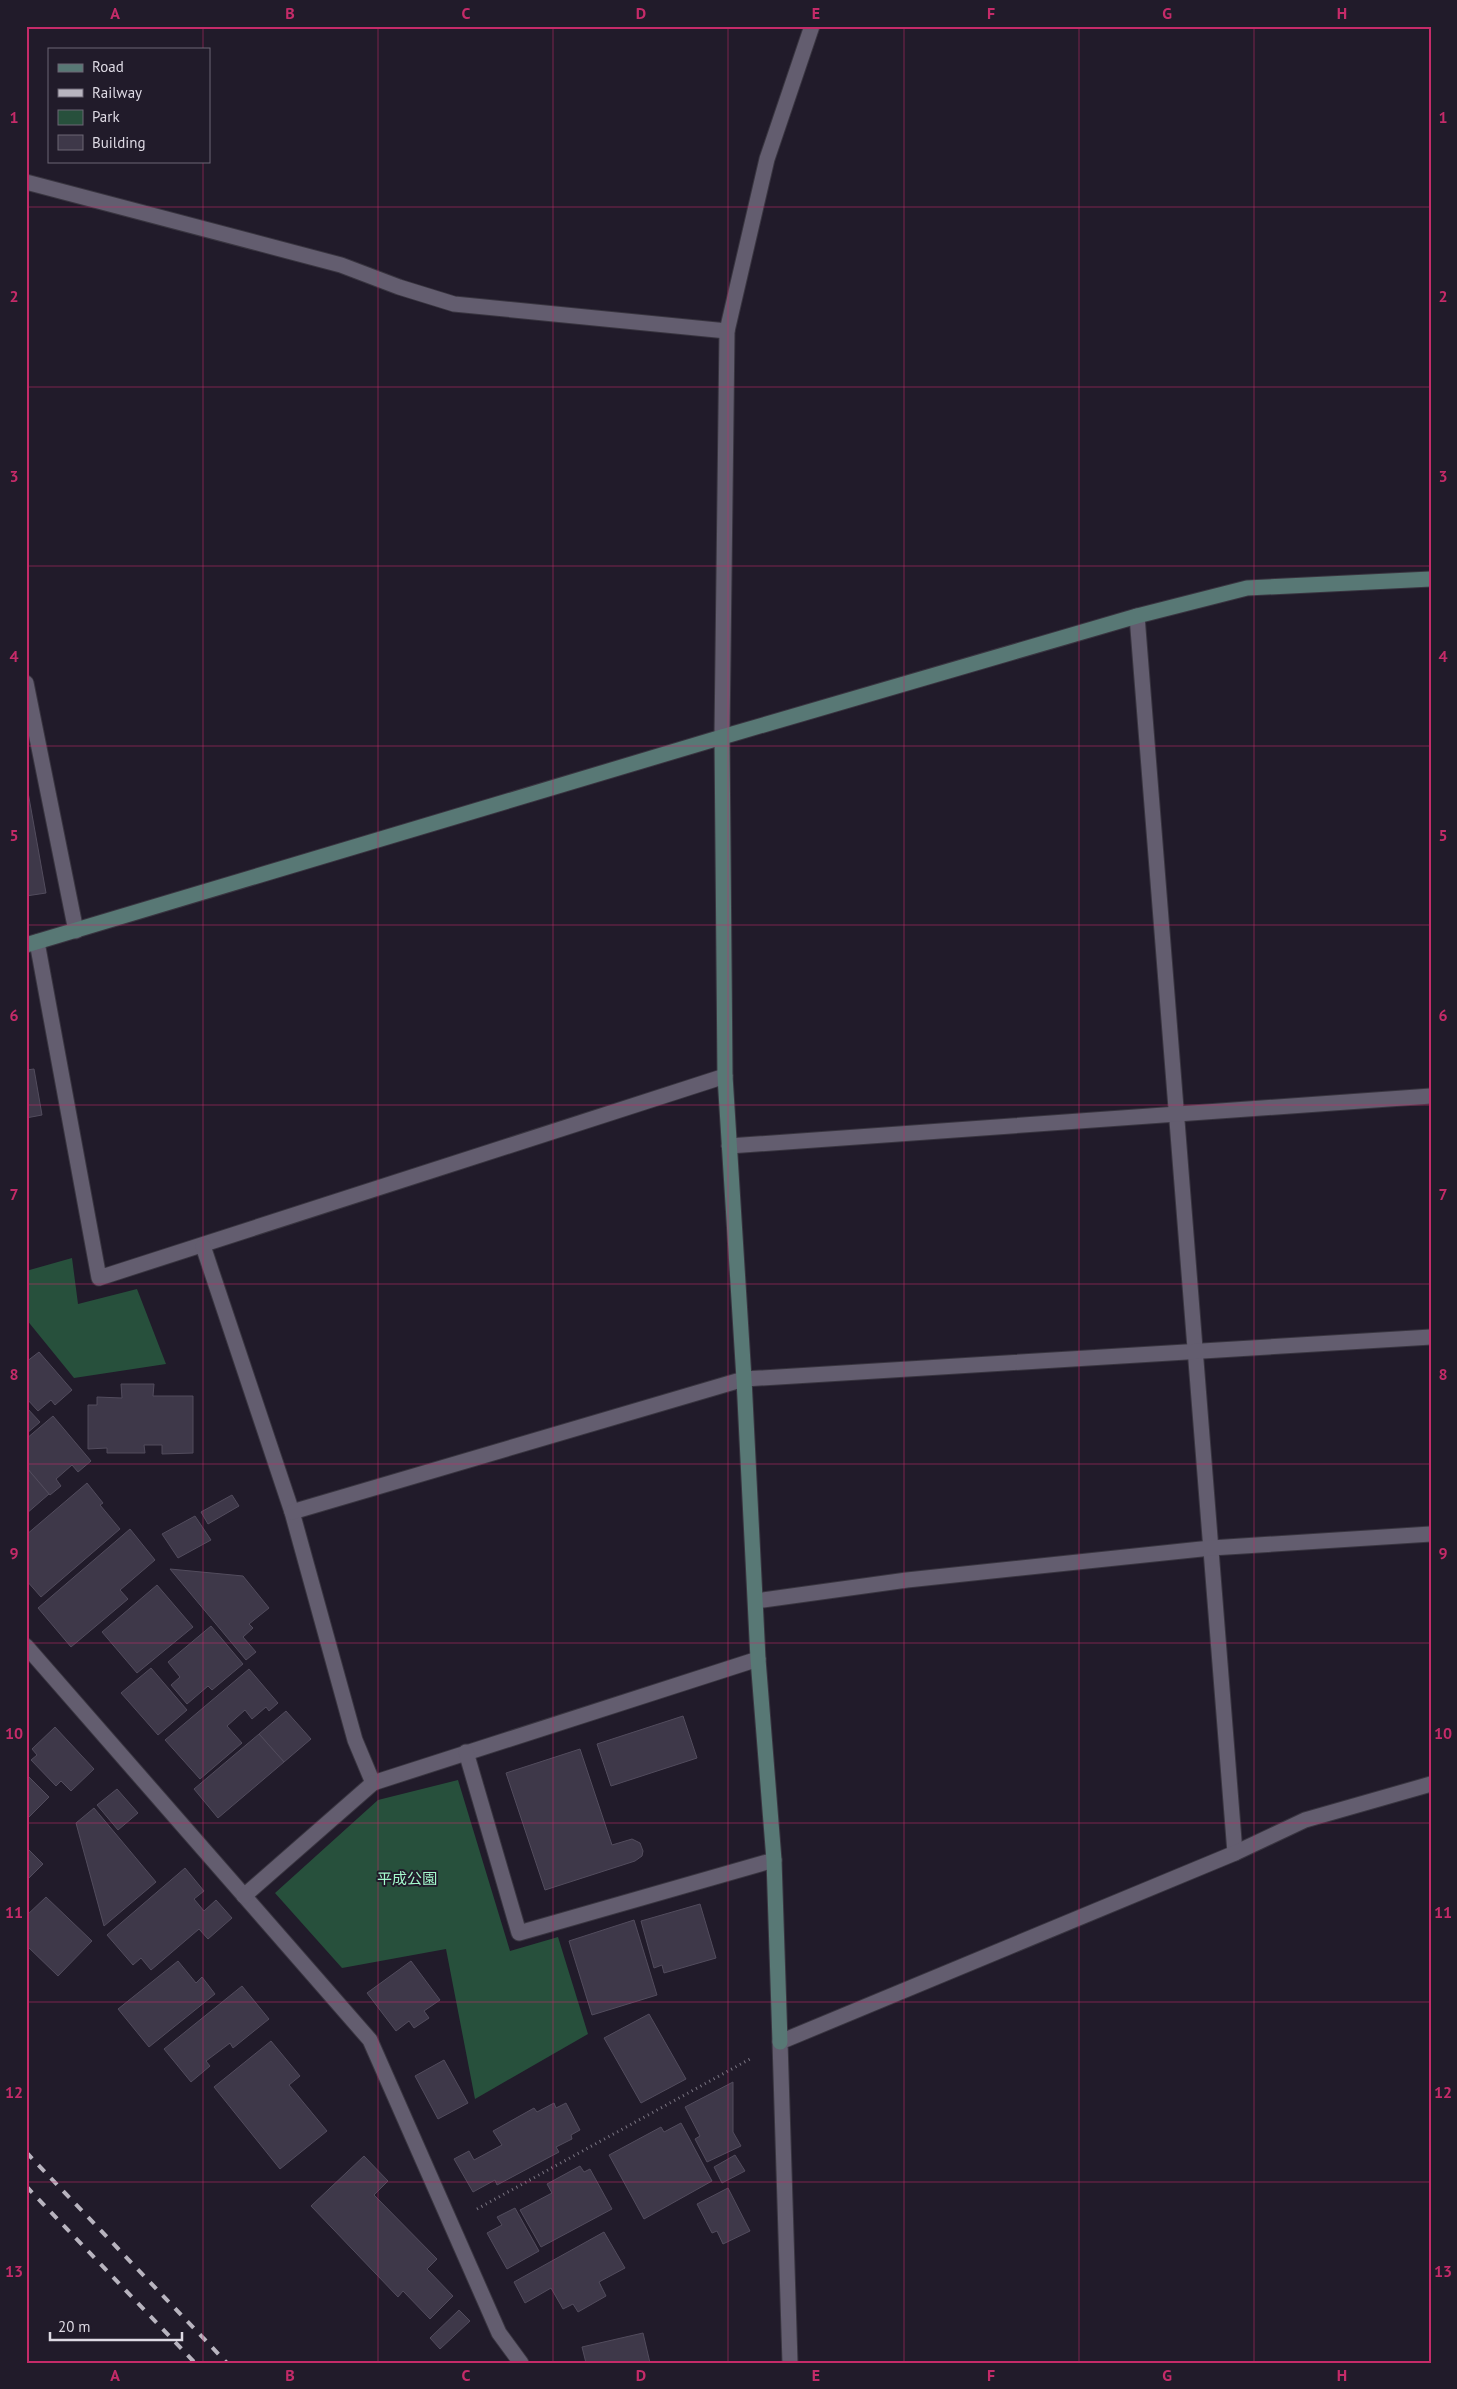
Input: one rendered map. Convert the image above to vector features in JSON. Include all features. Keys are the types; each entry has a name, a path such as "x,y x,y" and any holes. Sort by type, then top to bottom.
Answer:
{"street":[{"path":"790,2363 774,1860 758,1659 744,1379 725,1076 722,738 727,331 767,159 812,26"},
{"path":"26,182 340,265 454,304 727,331"},
{"path":"725,1076 99,1278 32,944 1137,616 1247,588 1431,578"},
{"path":"1137,616 1235,1853"},
{"path":"26,683 76,931"},
{"path":"729,1146 1431,1096"},
{"path":"203,1246 292,1512 355,1740 373,1783"},
{"path":"292,1512 744,1379 1431,1337"},
{"path":"756,1601 907,1580 1211,1548 1431,1534"},
{"path":"26,1646 370,2040 499,2332 521,2363"},
{"path":"244,1896 373,1783 758,1659"},
{"path":"466,1752 519,1933 774,1860"},
{"path":"780,2042 1235,1853 1305,1820 1431,1784"}],"path":[{"path":"450,2224 780,2042"}],"green space":[{"path":"72,1258 78,1304 137,1289 166,1364 74,1378 26,1319 26,1271"},
{"name":"平成公園","path":"458,1780 510,1951 558,1937 588,2034 475,2099 446,1949 342,1968 275,1893 378,1800"}],"building":[{"path":"26,781 46,893 26,896"},
{"path":"34,1069 42,1115 26,1118 26,1070"},
{"path":"39,1352 72,1390 55,1405 51,1400 38,1411 26,1398 26,1362"},
{"path":"121,1384 154,1384 153,1396 193,1396 193,1453 162,1454 162,1445 144,1445 145,1453 107,1453 107,1448 88,1449 88,1405 97,1405 97,1397 122,1398"},
{"path":"26,1407 40,1422 26,1434"},
{"path":"53,1416 91,1461 78,1472 72,1465 56,1479 61,1486 50,1495 26,1467 26,1439"},
{"path":"26,1467 49,1494 26,1514"},
{"path":"87,1483 103,1503 100,1505 120,1529 41,1597 26,1580 26,1535"},
{"path":"232,1495 239,1506 208,1524 201,1512"},
{"path":"195,1516 211,1540 178,1558 162,1534"},
{"path":"130,1529 155,1560 120,1590 128,1599 71,1647 38,1608"},
{"path":"170,1569 243,1576 269,1608 249,1624 253,1628 243,1637 256,1652 246,1660"},
{"path":"157,1585 193,1627 137,1673 102,1632"},
{"path":"211,1626 243,1664 212,1690 208,1686 187,1704 171,1685 180,1677 168,1662"},
{"path":"151,1668 187,1710 158,1735 121,1693"},
{"path":"249,1669 278,1703 269,1711 266,1707 252,1719 245,1710 227,1726 242,1743 200,1779 165,1740"},
{"path":"286,1711 311,1739 284,1762 259,1734"},
{"path":"683,1716 697,1758 611,1786 597,1744"},
{"path":"55,1727 94,1769 71,1791 61,1781 56,1786 31,1760 37,1755 32,1749"},
{"path":"259,1734 284,1762 218,1818 194,1789"},
{"path":"580,1749 612,1845 632,1839 640,1843 643,1851 642,1856 635,1861 545,1890 506,1773"},
{"path":"26,1774 49,1797 26,1820"},
{"path":"117,1789 138,1813 118,1830 97,1805"},
{"path":"94,1808 156,1882 104,1926 76,1823"},
{"path":"26,1847 43,1864 26,1881"},
{"path":"185,1868 204,1891 194,1899 204,1911 216,1900 232,1918 208,1939 199,1929 151,1970 141,1958 133,1965 107,1935"},
{"path":"46,1897 92,1941 58,1976 26,1945 26,1916"},
{"path":"700,1904 716,1958 664,1973 662,1965 654,1968 641,1921"},
{"path":"634,1920 657,1995 592,2015 569,1941"},
{"path":"178,1961 196,1983 202,1977 215,1994 149,2047 118,2009"},
{"path":"411,1961 440,2000 424,2011 429,2018 414,2028 409,2021 396,2031 367,1993"},
{"path":"242,1986 269,2019 233,2048 230,2043 206,2061 210,2066 191,2082 164,2049"},
{"path":"649,2014 686,2079 641,2103 604,2038"},
{"path":"271,2041 300,2076 289,2085 327,2131 280,2169 214,2087"},
{"path":"444,2060 468,2103 438,2119 415,2076"},
{"path":"733,2082 733,2132 741,2146 707,2162 695,2139 700,2136 685,2107"},
{"path":"554,2103 556,2108 566,2103 580,2130 571,2135 572,2139 556,2147 559,2152 497,2185 495,2180 473,2192 454,2159 469,2151 474,2160 502,2145 493,2131 534,2108 537,2112"},
{"path":"681,2123 712,2181 644,2219 609,2155 661,2127 664,2132"},
{"path":"735,2155 745,2171 722,2183 714,2167"},
{"path":"364,2156 388,2181 374,2195 437,2259 427,2269 453,2296 430,2319 403,2291 398,2297 311,2206"},
{"path":"580,2166 584,2172 590,2169 612,2209 541,2247 520,2210 552,2193 547,2184"},
{"path":"728,2188 750,2231 723,2244 717,2231 712,2233 697,2204"},
{"path":"515,2208 539,2251 507,2269 487,2233 502,2225 497,2217"},
{"path":"604,2232 625,2268 599,2282 606,2296 578,2312 573,2304 563,2309 551,2288 525,2303 514,2282"},
{"path":"459,2310 470,2321 440,2349 430,2338"},
{"path":"643,2333 650,2363 586,2363 582,2347"}],"railway":[{"path":"26,2152 227,2363"},
{"path":"26,2186 195,2363"}]}
